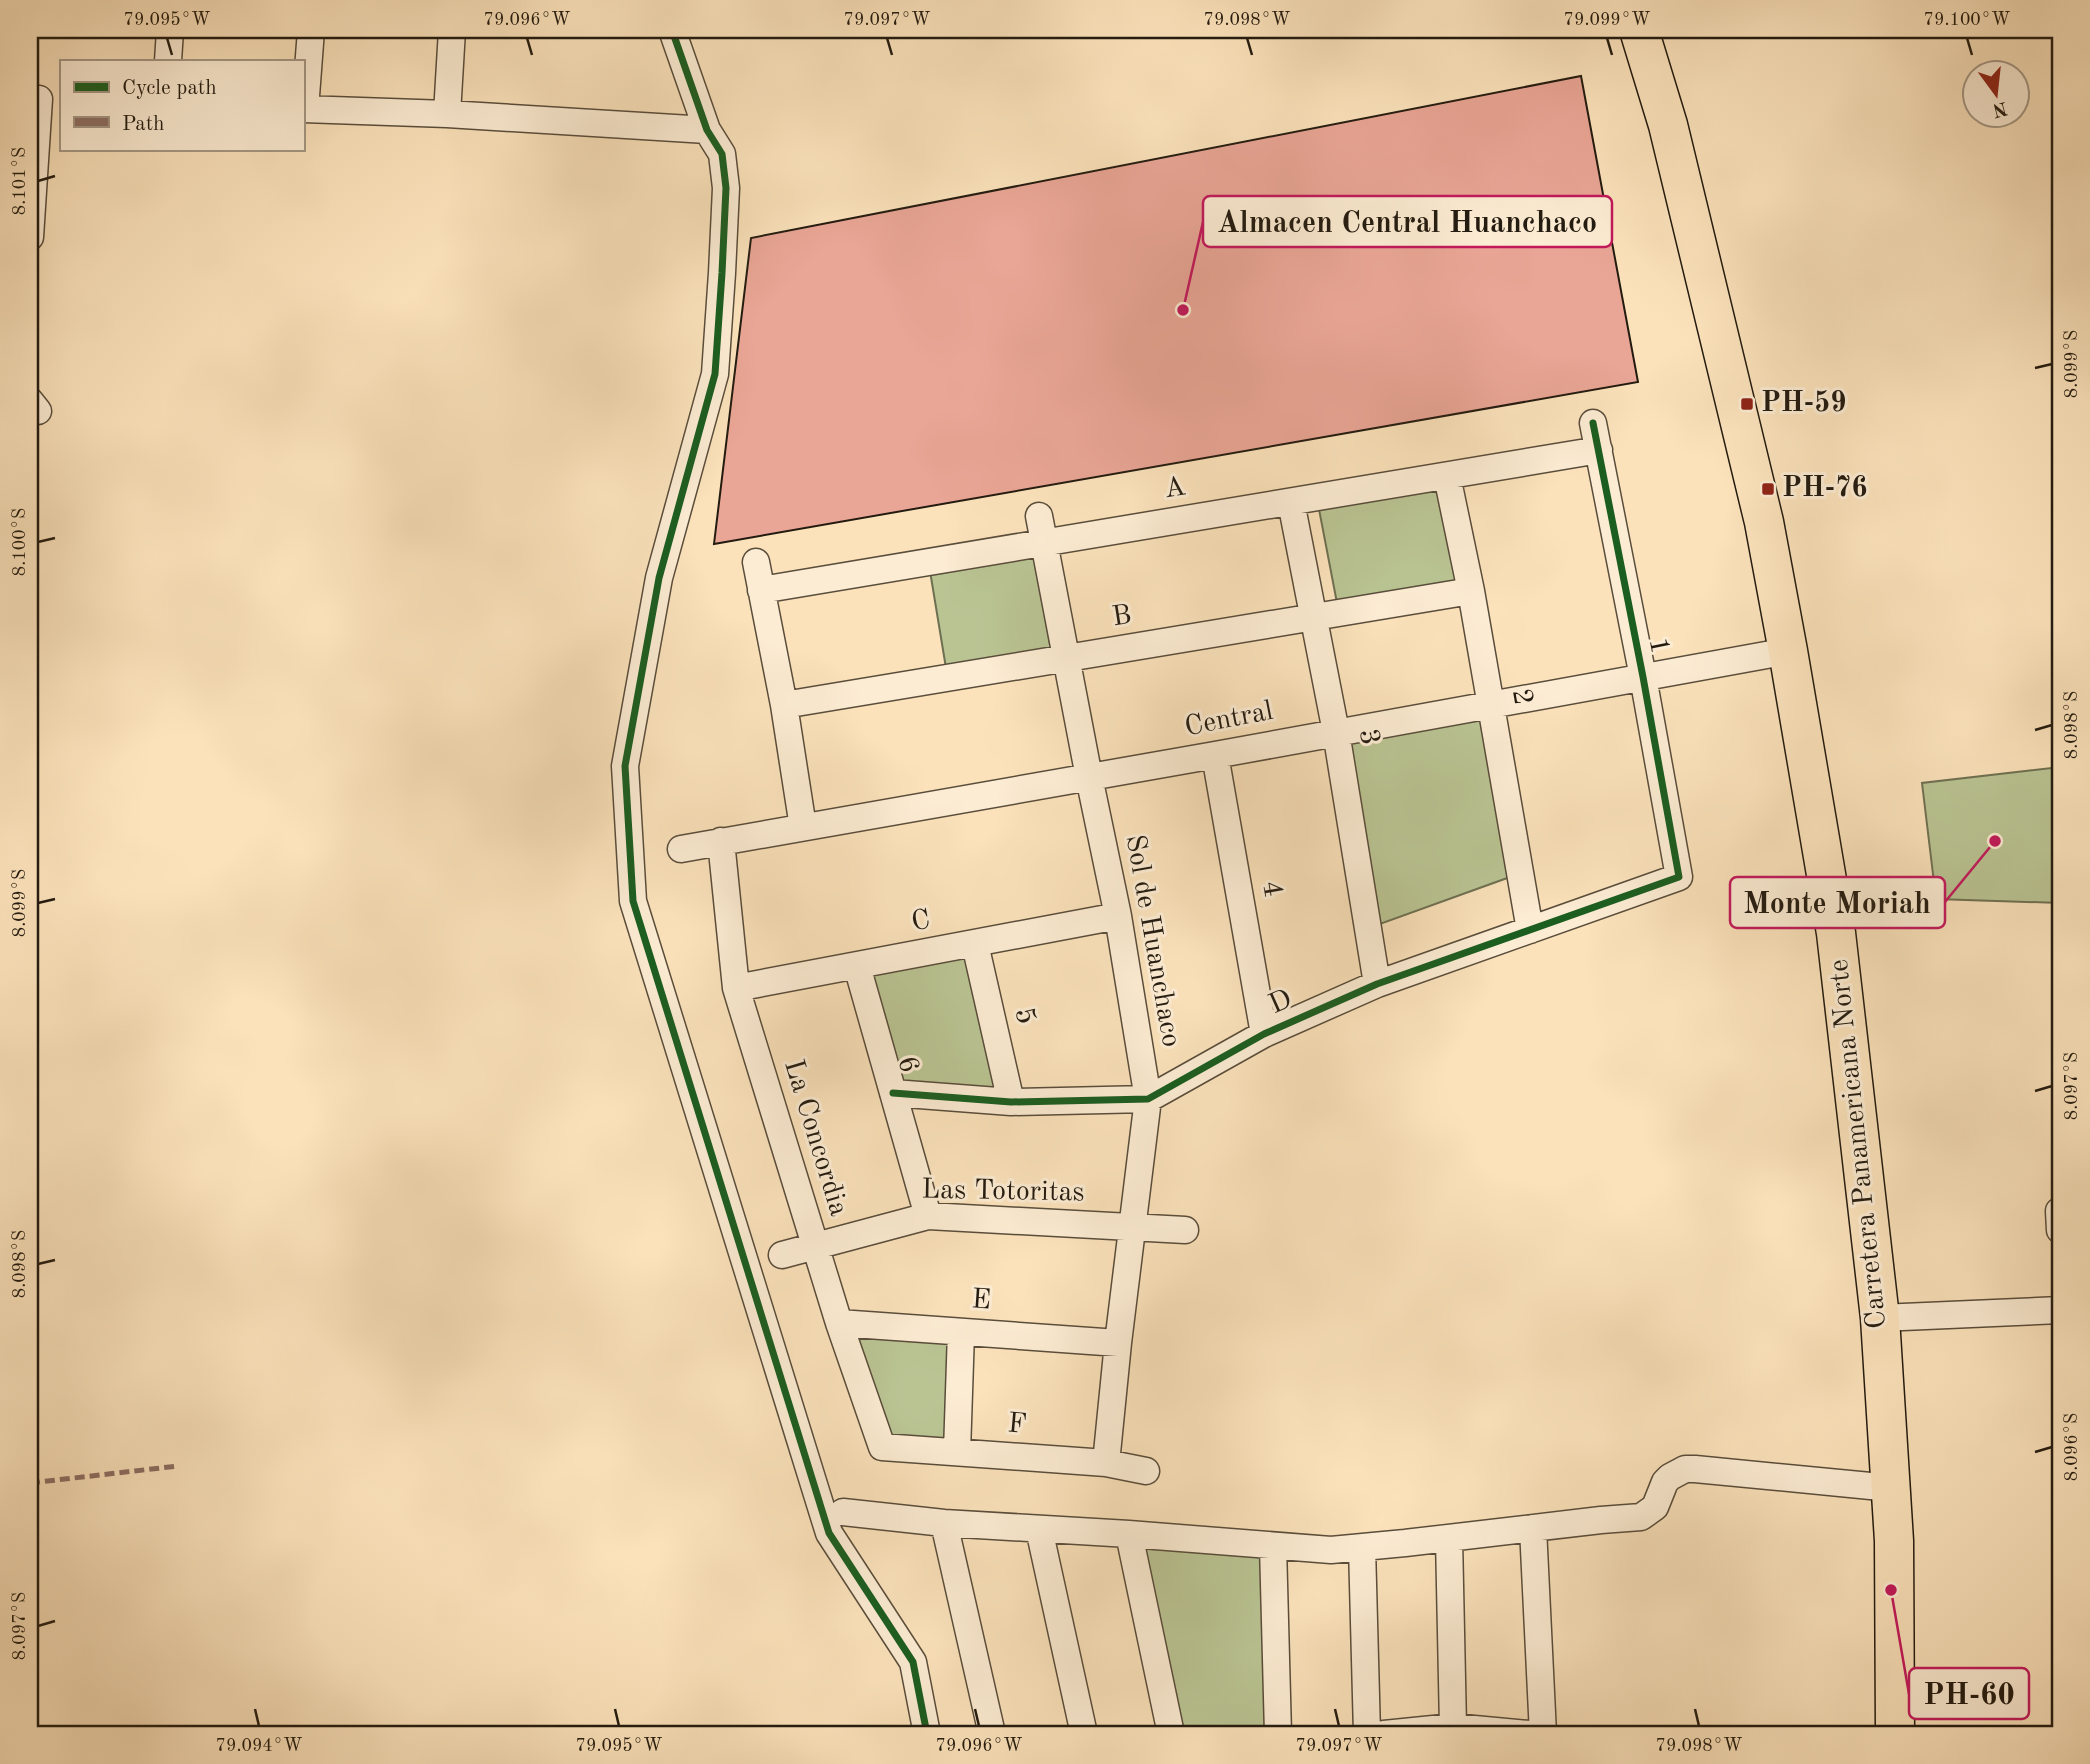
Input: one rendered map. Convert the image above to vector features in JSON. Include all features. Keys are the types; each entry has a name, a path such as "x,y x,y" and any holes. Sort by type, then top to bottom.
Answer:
{"highway":[{"name":"Carretera Panamericana Norte","path":"1639,30 1668,125 1764,522 1836,933 1880,1318 1894,1541 1895,1734"}],"street":[{"path":"167,60 170,30"},
{"path":"311,30 304,109 447,114 707,130"},
{"path":"447,114 452,30"},
{"path":"672,30 707,130 722,154 726,188 715,374 659,578 625,766 632,901 829,1533 914,1662 928,1734"},
{"path":"30,237 43,99"},
{"name":"1","path":"1594,423 1679,877"},
{"name":"A","path":"761,590 1599,450"},
{"name":"2","path":"1447,475 1471,591 1530,930"},
{"name":"3","path":"1291,502 1336,732 1377,984"},
{"name":"Sol de Huanchaco","path":"1039,516 1118,916 1148,1099 1106,1464"},
{"path":"756,562 784,705 803,827"},
{"name":"B","path":"784,705 1471,591"},
{"name":"Central","path":"681,849 1788,651"},
{"name":"4","path":"1215,755 1264,1034"},
{"name":"La Concordia","path":"721,841 736,988 839,1323 882,1447"},
{"name":"D","path":"893,1093 1011,1102 1148,1099 1264,1034 1377,984 1679,877"},
{"name":"C","path":"736,988 1118,916"},
{"name":"5","path":"975,944 1011,1102"},
{"name":"6","path":"858,965 928,1216"},
{"path":"2060,1211 2060,1230"},
{"name":"Las Totoritas","path":"782,1255 928,1216 1185,1230"},
{"path":"1880,1318 2060,1310"},
{"name":"E","path":"839,1323 1118,1343"},
{"path":"957,1452 961,1332"},
{"name":"F","path":"882,1447 1106,1464 1146,1471"},
{"path":"843,1512 944,1523 1331,1550 1641,1517 1658,1502 1665,1482 1685,1469 1891,1488"},
{"path":"944,1523 992,1734"},
{"path":"1533,1528 1543,1734"},
{"path":"1039,1529 1084,1734"},
{"path":"1129,1534 1171,1734"},
{"path":"1449,1538 1453,1727"},
{"path":"1273,1546 1278,1734"},
{"path":"1362,1547 1367,1734"},
{"path":"1384,1734 1453,1727 1529,1734"}],"green space":[{"path":"1445,481 1460,580 1337,603 1318,504"},
{"path":"1034,552 1051,650 946,668 930,571"},
{"path":"1482,716 1510,877 1380,924 1348,740"},
{"path":"2060,767 2060,903 1936,899 1922,783"},
{"path":"969,950 1001,1095 896,1086 862,970"},
{"path":"846,1331 955,1336 950,1443 883,1437"},
{"path":"1142,1543 1264,1553 1268,1733 1183,1734"}],"building":[{"path":"1581,76 1638,382 714,544 751,238"}],"marked path":[{"path":"30,1483 178,1466"}],"cycle path":[{"path":"672,30 707,130 722,154 726,188 715,374 659,578 625,766 633,901 829,1533 913,1662 927,1734"},
{"path":"893,1093 1011,1102 1148,1099 1264,1034 1377,984 1679,877 1593,423"}],"place":[{"name":"Almacen Central Huanchaco","path":"1183,310"},
{"name":"PH-59","path":"1747,404"},
{"name":"PH-76","path":"1768,489"},
{"name":"Monte Moriah","path":"1995,841"},
{"name":"PH-60","path":"1891,1590"}]}
